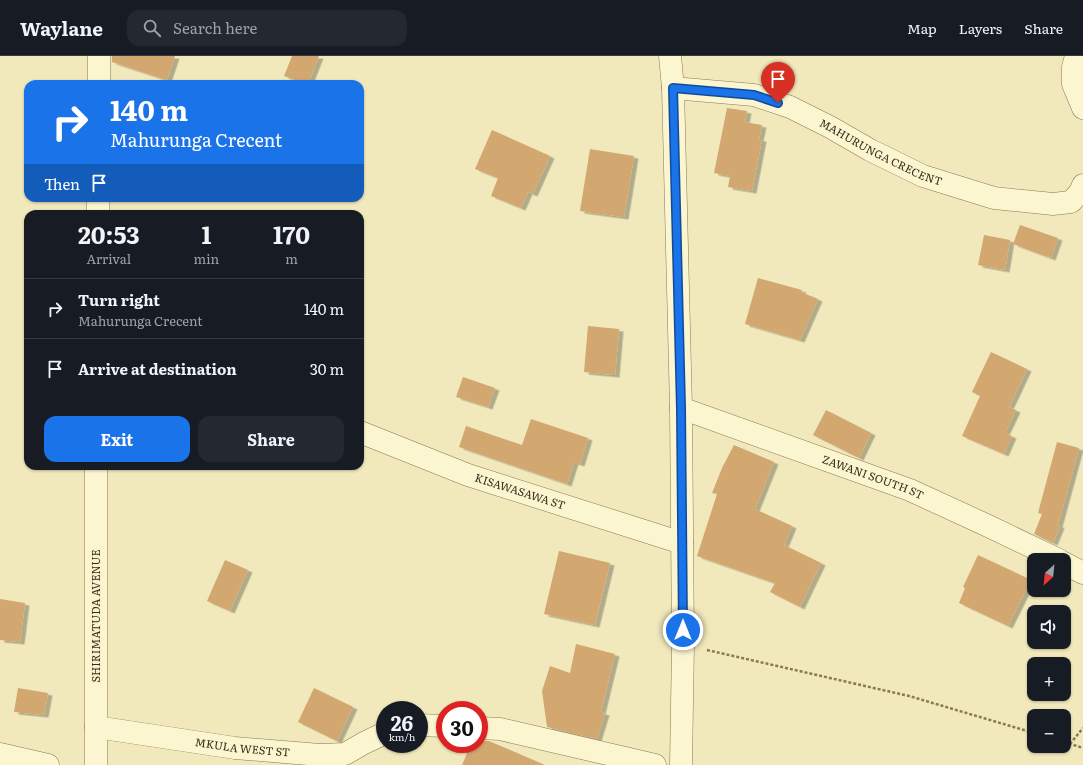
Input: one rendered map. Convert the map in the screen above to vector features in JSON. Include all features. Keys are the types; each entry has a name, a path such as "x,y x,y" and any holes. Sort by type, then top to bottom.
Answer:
{"street":[{"path":"99,56 99,80"},
{"path":"670,56 673,88 681,408 683,645 681,765"},
{"path":"1076,56 1073,67 1073,84 1083,108"},
{"name":"MAHURUNGA CRECENT","path":"673,88 754,95 790,107 922,176 994,198 1053,204 1071,202 1080,192 1083,185"},
{"name":"ZAWANI SOUTH ST","path":"681,408 910,490 1044,553"},
{"name":"KISAWASAWA ST","path":"364,434 468,475 682,543"},
{"name":"SHIRIMATUDA AVENUE","path":"96,470 96,765"},
{"path":"1071,567 1083,573"},
{"name":"MKULA WEST ST","path":"96,727 235,748 320,755 345,754 376,737"},
{"path":"488,728 500,729 655,765"},
{"path":"0,754 48,765"}],"path":[{"path":"683,645 909,696 1027,731"},
{"path":"1071,743 1083,728"},
{"path":"1071,744 1083,748"}],"building":[{"path":"112,56 175,56 167,80 112,62"},
{"path":"292,56 319,56 310,80 295,80 284,76"},
{"path":"727,108 747,111 745,122 762,125 759,139 762,139 752,191 728,187 730,176 714,173"},
{"path":"492,130 550,156 533,194 528,192 521,208 491,196 498,178 475,169"},
{"path":"590,149 634,156 624,217 580,211"},
{"path":"1020,225 1058,238 1051,258 1013,244"},
{"path":"984,235 1010,240 1005,270 978,265"},
{"path":"758,278 802,290 801,292 818,299 800,340 745,324"},
{"path":"588,326 619,329 615,375 584,372"},
{"path":"991,352 1027,369 1009,407 1016,410 1005,433 1012,436 1004,454 962,436 980,396 972,392"},
{"path":"463,377 495,388 488,407 456,397"},
{"path":"826,410 871,433 859,458 813,435"},
{"path":"531,419 588,438 580,464 574,462 567,484 459,447 466,426 522,445"},
{"path":"1057,442 1079,448 1058,525 1060,526 1053,543 1034,534 1042,514 1038,513"},
{"path":"734,445 774,462 755,509 792,526 784,545 821,563 800,607 770,592 775,583 697,556 717,494 712,493 722,468"},
{"path":"559,551 610,563 595,625 544,614"},
{"path":"978,555 1027,578 1027,588 1008,626 959,603 965,588 963,587"},
{"path":"225,560 248,570 230,611 207,601"},
{"path":"0,599 25,603 20,642 0,640"},
{"path":"576,644 615,654 601,712 605,713 597,739 547,727 542,691 550,666 570,673"},
{"path":"18,688 48,693 44,715 14,712"},
{"path":"314,688 353,707 337,741 298,722"},
{"path":"489,741 545,765 462,765 467,753 488,753"}],"route":[{"path":"683,630 681,408 673,88 754,95 778,103"}]}
